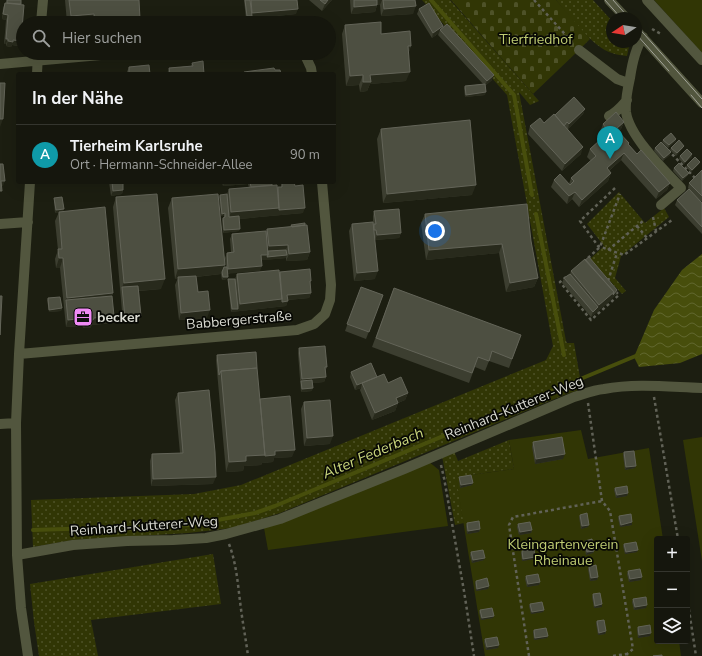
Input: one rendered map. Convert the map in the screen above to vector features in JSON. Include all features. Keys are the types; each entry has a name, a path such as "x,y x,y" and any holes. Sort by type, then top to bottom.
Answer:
{"street":[{"path":"42,16 43,0"},
{"path":"609,0 620,12"},
{"path":"647,0 702,60"},
{"path":"642,36 702,103"},
{"path":"636,48 628,83 626,100 628,120 633,131 645,148 681,188 661,205"},
{"path":"579,50 617,79 628,83"},
{"path":"0,64 22,60"},
{"path":"37,72 38,60"},
{"path":"308,60 312,72"},
{"path":"609,116 617,112 626,100"},
{"path":"28,656 21,608 17,555 16,423 30,184"},
{"name":"Babbergerstraße","path":"19,354 297,330 314,324 325,314 330,300 331,285 322,184"},
{"path":"0,224 28,222"},
{"name":"Reinhard-Kutterer-Weg","path":"17,555 73,545 206,538 226,534 280,519 404,469 574,397 587,393 604,388 639,386 702,388"},
{"path":"0,424 16,423"}],"path":[{"path":"534,0 579,50"},
{"path":"666,148 695,178 684,189 681,188"},
{"path":"615,188 580,221 598,246 624,255 672,220"},
{"path":"584,262 600,247 620,194"},
{"path":"652,217 656,231"},
{"path":"608,250 643,221"},
{"path":"637,226 647,238"},
{"path":"608,282 617,253"},
{"path":"572,273 560,282 591,320 619,295 602,276"},
{"path":"652,386 678,536"},
{"path":"587,393 602,501 610,511 632,649 627,655 613,656"},
{"path":"436,455 443,469 474,656"},
{"path":"529,656 509,525 513,517 602,501"},
{"path":"226,534 233,555 238,578 248,656"},
{"path":"689,608 696,656"}],"green space":[{"path":"422,0 450,0 539,101 530,105 519,92 566,341 567,343 574,343 582,389 564,395 280,513 232,528 188,533 73,540 33,547 31,500 194,494 241,485 546,360 553,346 507,95"},
{"name":"Tierfriedhof","path":"451,0 556,0 590,39 533,94"},
{"path":"556,0 593,0 606,14 606,48 629,48 627,56 618,55 605,50 597,45"},
{"path":"654,0 702,0 702,53"},
{"path":"619,192 645,223 664,208 669,217 621,256 615,278 626,291 622,294 590,259 604,246 587,224"},
{"name":"Kleingartenverein Rheinaue","path":"581,430 588,459 649,448 663,536 654,536 654,644 679,644 681,656 485,656 456,477 514,469 509,440"},
{"path":"702,437 702,561 683,440"},
{"path":"509,440 514,469 457,477 464,523 455,525 442,456 454,451 458,461"},
{"path":"428,461 439,470 448,526 268,550 264,528"},
{"path":"213,554 221,604 91,620 98,656 39,656 30,584"}],"water":[{"path":"702,254 702,354 680,363 639,367 634,357 654,310 682,270"}],"building":[{"path":"7,0 21,0 21,4 7,3"},
{"path":"69,0 139,0 140,16 94,16 94,14 71,16"},
{"path":"245,0 250,0 252,16 247,16"},
{"path":"251,0 297,0 298,9 252,13"},
{"path":"320,0 328,0 325,4"},
{"path":"354,0 377,0 377,5 354,7"},
{"path":"383,0 415,0 416,6 384,9"},
{"path":"5,3 24,5 23,16 16,16 16,40 13,40 13,42 6,39 8,15 3,14"},
{"path":"429,3 443,26 433,33 419,9"},
{"path":"381,22 381,34 410,31 411,46 408,46 410,72 370,75 371,82 363,82 363,75 350,76 345,25"},
{"path":"447,24 494,75 487,81 440,30"},
{"path":"203,61 204,72 170,72 169,68 193,66 192,63"},
{"path":"149,65 150,72 129,72 129,67"},
{"path":"274,68 275,70 280,70 280,72 244,72"},
{"path":"0,83 5,83 3,119 0,119"},
{"path":"485,84 486,92 466,95 465,86"},
{"path":"574,97 585,109 569,124 567,122 564,126 555,115"},
{"path":"616,112 624,122 616,129 637,154 641,150 670,183 659,192 624,153 607,168 611,173 582,200 575,192 569,196 554,180 560,174 570,185 574,181 571,178 596,156 590,149 609,132 603,124"},
{"path":"554,114 583,147 565,164 530,126 540,118 544,123"},
{"path":"470,120 476,185 387,194 381,129"},
{"path":"671,133 676,139 669,145 663,140"},
{"path":"679,140 684,146 677,153 671,148"},
{"path":"661,142 671,152 664,158 655,148"},
{"path":"687,149 692,154 685,162 680,156"},
{"path":"695,157 700,162 692,170 687,165"},
{"path":"679,163 689,173 683,178 674,168"},
{"path":"0,164 3,164 5,181 1,181 2,191 0,191"},
{"path":"702,170 702,196 689,183"},
{"path":"112,184 123,184 123,190 113,191"},
{"path":"250,184 272,184 272,185 251,187"},
{"path":"282,184 294,184 295,186 303,185 305,208 279,210 278,187 282,187"},
{"path":"277,185 279,208 231,212 229,189"},
{"path":"689,189 702,203 702,227 677,200"},
{"path":"157,194 165,279 124,283 116,197"},
{"path":"218,194 225,265 178,269 172,198"},
{"path":"227,194 229,217 239,216 240,229 224,230 223,218 225,217 225,213 222,214 220,195"},
{"path":"62,197 64,209 56,210 54,198"},
{"path":"527,204 531,241 538,278 510,283 502,244 429,250 425,214"},
{"path":"105,207 113,293 67,298 63,258 59,258 58,249 62,249 59,212"},
{"path":"399,209 401,233 377,235 376,230 374,230 374,224 376,224 374,211"},
{"path":"373,222 378,271 357,273 352,224"},
{"path":"305,223 305,225 292,227 291,225"},
{"path":"307,225 310,252 289,254 288,245 269,246 267,229"},
{"path":"266,231 268,255 261,255 262,266 228,269 227,253 234,252 232,234"},
{"path":"286,250 287,255 267,257 268,251"},
{"path":"589,257 617,290 613,295 614,292 585,260"},
{"path":"585,259 614,292 599,305 571,271"},
{"path":"224,267 227,267 228,277 223,277 222,272"},
{"path":"310,269 311,293 287,295 288,301 282,302 280,272"},
{"path":"279,270 282,299 240,304 237,274"},
{"path":"570,274 598,307 593,312 564,278"},
{"path":"196,276 198,292 208,291 210,310 181,313 178,277"},
{"path":"228,279 235,279 238,309 232,309"},
{"path":"138,286 141,316 125,318 122,287"},
{"path":"361,287 383,295 369,332 347,324"},
{"path":"394,288 521,335 512,359 492,351 489,361 478,357 472,373 376,338"},
{"path":"0,296 2,296 0,335"},
{"path":"112,296 114,316 94,318 93,320 87,321 85,318 68,320 66,300"},
{"path":"60,297 62,308 49,310 48,298"},
{"path":"325,346 327,367 325,367 326,377 302,379 299,348"},
{"path":"256,352 257,368 221,371 219,375 217,355"},
{"path":"371,363 377,377 357,385 351,372"},
{"path":"257,368 265,455 246,456 246,461 229,462 221,371"},
{"path":"384,374 388,383 401,377 408,393 396,398 398,403 375,413 362,383"},
{"path":"312,380 313,388 302,389 301,381"},
{"path":"209,390 216,477 153,479 152,454 183,453 178,393"},
{"path":"290,396 295,450 275,451 275,455 265,456 260,399"},
{"path":"330,400 333,436 307,438 304,402"},
{"path":"562,437 565,454 536,459 533,442"},
{"path":"634,451 636,466 626,467 624,452"},
{"path":"471,475 473,483 461,485 459,477"},
{"path":"627,486 628,493 617,495 615,488"},
{"path":"587,513 589,525 582,526 580,515"},
{"path":"631,514 632,522 621,525 619,516"},
{"path":"479,521 480,529 468,531 467,523"},
{"path":"530,522 532,530 520,532 518,524"},
{"path":"592,539 594,551 587,552 585,541"},
{"path":"636,542 638,550 626,552 624,544"},
{"path":"534,549 535,557 523,559 522,551"},
{"path":"483,550 485,558 473,560 471,552"},
{"path":"596,565 598,577 591,578 589,567"},
{"path":"640,569 642,577 630,579 628,571"},
{"path":"538,574 540,582 528,584 526,576"},
{"path":"487,578 489,586 477,589 476,581"},
{"path":"600,593 602,604 595,606 593,594"},
{"path":"646,597 647,605 635,607 633,599"},
{"path":"542,602 544,610 532,612 530,604"},
{"path":"492,608 494,616 482,618 480,610"},
{"path":"604,620 606,631 599,633 597,621"},
{"path":"650,625 651,633 639,635 638,627"},
{"path":"546,628 548,636 535,638 534,630"},
{"path":"497,637 499,645 487,647 485,639"}],"waterway":[{"path":"431,0 514,95 532,195"},
{"path":"536,214 564,355"},
{"name":"Alter Federbach","path":"33,530 191,525 255,513 638,355"}],"tram line":[{"path":"605,0 616,12"},
{"path":"613,0 624,12"},
{"path":"642,32 702,99"},
{"path":"642,41 669,71"},
{"path":"691,95 702,108"}],"place":[{"name":"Tierheim Karlsruhe","path":"610,159"},
{"name":"becker","path":"83,317"}]}
